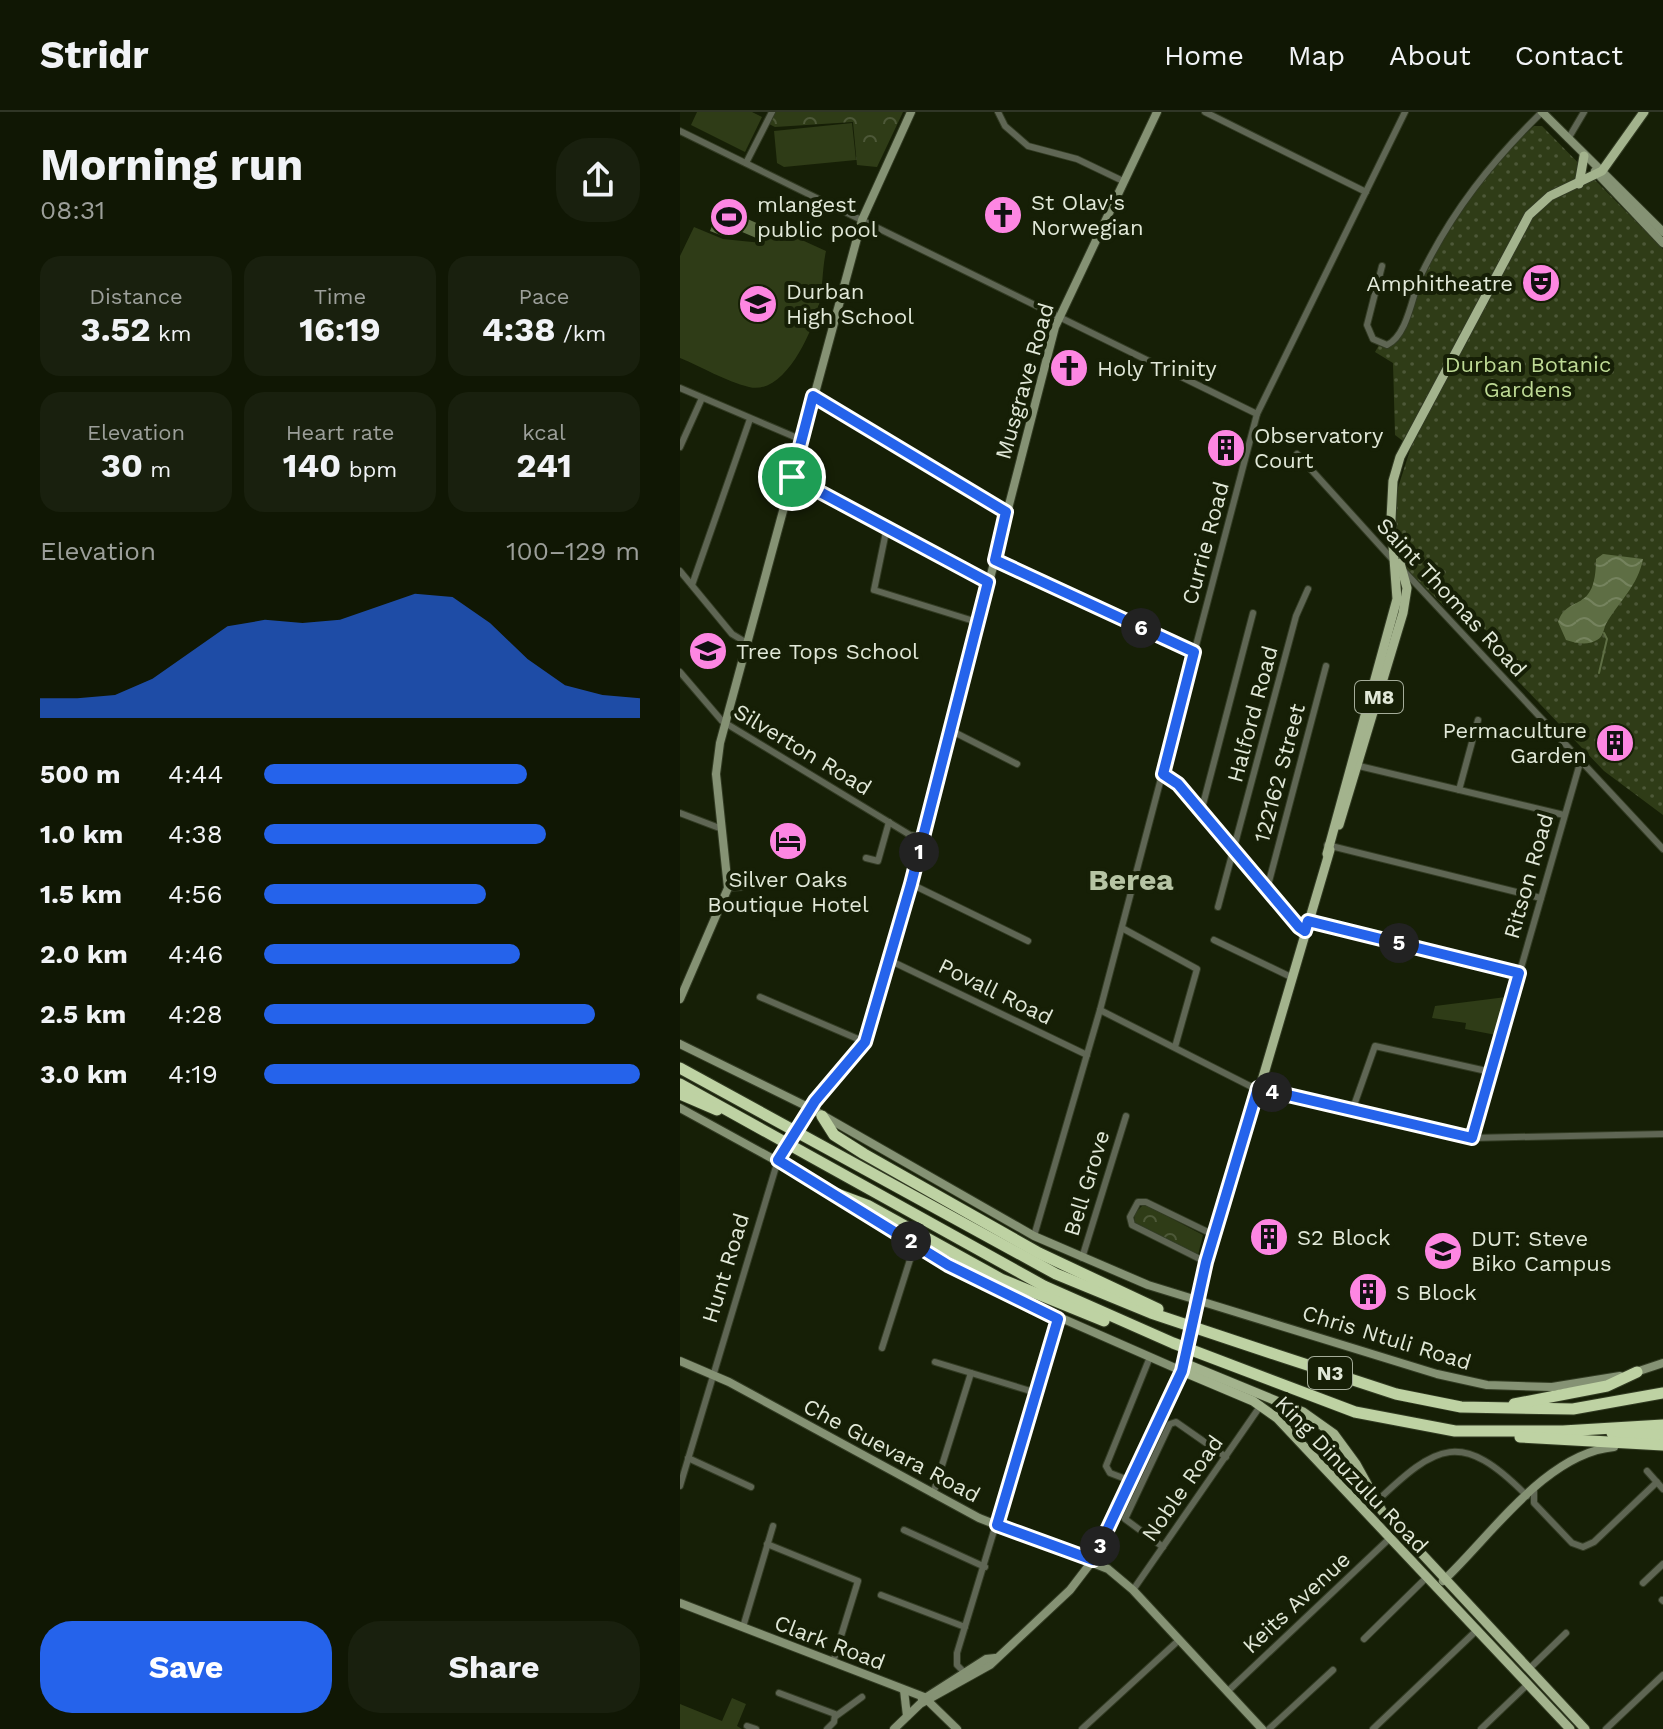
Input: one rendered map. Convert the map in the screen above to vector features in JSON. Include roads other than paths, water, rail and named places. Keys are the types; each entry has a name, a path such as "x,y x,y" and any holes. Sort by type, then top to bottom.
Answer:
{"highway":[{"name":"N3","path":"680,1065 1031,1262 1173,1321 1430,1403 1490,1410 1573,1409 1663,1393"},
{"name":"N3","path":"680,1084 1024,1276 1173,1343 1370,1416 1423,1428 1505,1432 1582,1431 1663,1425"},
{"path":"680,1094 737,1115"},
{"path":"822,1116 834,1135 864,1154 1039,1253 1149,1304 1173,1321"},
{"path":"837,1194 869,1206 1001,1279 1151,1339 1173,1343"},
{"path":"1490,1410 1607,1386 1637,1372"},
{"path":"1582,1431 1663,1435"},
{"path":"1505,1432 1536,1440 1663,1445"}],"main road":[{"path":"680,999 728,888 716,769 725,724 862,220 911,112"},
{"name":"Musgrave Road","path":"780,1157 810,1108 865,1042 911,884 1058,318 1157,112"},
{"path":"1542,112 1600,173 1663,232"},
{"name":"M8","path":"924,1701 990,1665 1062,1598 1093,1560 1131,1481 1184,1364 1206,1262 1329,848 1395,608 1393,481 1407,444 1529,215 1550,196 1600,173 1644,112"},
{"path":"1579,184 1584,156"},
{"path":"1600,173 1663,243"},
{"name":"M8","path":"1329,848 1359,766 1412,587 1396,561"},
{"path":"680,1044 810,1108 1081,1260 1196,1300"},
{"name":"King Dinuzulu Road","path":"680,1108 780,1157 979,1282 1150,1357 1184,1364 1282,1402 1326,1427 1350,1454 1376,1502 1585,1729"},
{"name":"Chris Ntuli Road","path":"1196,1300 1437,1374 1487,1385 1552,1387 1637,1372 1663,1363"},
{"name":"Che Guevara Road","path":"680,1361 712,1374 933,1494 997,1525 1093,1560 1133,1590 1262,1729"},
{"name":"King Dinuzulu Road","path":"1184,1364 1261,1405 1277,1418 1570,1729"},
{"path":"1437,1587 1517,1506 1530,1500 1534,1489 1559,1466 1591,1450 1663,1445"},
{"name":"Clark Road","path":"680,1603 904,1690 924,1701 957,1729"},
{"name":"M8","path":"894,1729 924,1701 964,1672 986,1659 995,1658"},
{"path":"904,1690 907,1717"}],"street":[{"path":"746,163 772,112"},
{"path":"998,112 1005,126 1028,146 1077,159 1123,181"},
{"path":"1205,112 1366,192"},
{"name":"Currie Road","path":"1034,1236 1100,1010 1257,414 1405,112"},
{"path":"1382,266 1367,325 1373,339 1387,345 1398,337 1421,275 1463,200 1500,153 1542,112"},
{"path":"1568,139 1584,112"},
{"path":"680,131 1257,414"},
{"path":"680,388 802,440"},
{"path":"813,396 1006,512"},
{"path":"680,447 702,398"},
{"path":"692,585 750,419"},
{"name":"Saint Thomas Road","path":"1297,454 1396,561"},
{"path":"792,477 988,582"},
{"path":"887,527 874,590 977,622"},
{"path":"995,560 1194,652"},
{"path":"680,571 734,636 747,643"},
{"name":"Saint Thomas Road","path":"1412,587 1663,849"},
{"name":"Halford Road","path":"1218,907 1296,616 1308,589"},
{"path":"1201,812 1253,613"},
{"name":"122162 Street","path":"1267,889 1326,666"},
{"name":"Silverton Road","path":"680,672 725,724 910,835 923,837"},
{"path":"1459,790 1478,720"},
{"path":"950,730 1017,764"},
{"name":"Ritson Road","path":"1472,1138 1580,763"},
{"path":"1359,766 1564,815"},
{"path":"1163,774 1178,784 1267,889 1306,926 1519,973"},
{"path":"680,813 722,829"},
{"path":"866,858 878,861 889,822"},
{"path":"1329,848 1541,898"},
{"path":"911,884 1028,941"},
{"path":"728,888 743,887"},
{"path":"1122,928 1197,969 1175,1047"},
{"path":"1214,940 1291,977"},
{"name":"Povall Road","path":"889,960 1087,1055"},
{"path":"760,997 865,1042"},
{"path":"1100,1010 1258,1088 1472,1138 1663,1134"},
{"path":"1352,1111 1370,1051 1380,1046 1491,1072"},
{"name":"Bell Grove","path":"1081,1260 1126,1116"},
{"name":"Hunt Road","path":"680,1486 780,1157"},
{"path":"1206,1262 1136,1228 1130,1217 1136,1203 1146,1202 1214,1235"},
{"path":"882,1348 915,1244"},
{"path":"964,1672 956,1661 965,1627 1058,1319"},
{"path":"1131,1481 1110,1473 1106,1466 1150,1357"},
{"path":"935,1362 1037,1393"},
{"path":"933,1494 971,1373"},
{"name":"Noble Road","path":"1133,1590 1261,1405"},
{"path":"1163,1547 1125,1519 1170,1424 1176,1422 1226,1457"},
{"path":"1376,1502 1416,1464 1443,1453 1485,1460 1572,1543 1586,1547 1657,1482"},
{"path":"688,1458 751,1487"},
{"path":"1647,1471 1663,1489"},
{"path":"743,1627 773,1526"},
{"path":"904,1530 985,1567"},
{"name":"Keits Avenue","path":"1227,1692 1390,1538"},
{"path":"767,1544 858,1581 833,1662"},
{"path":"1643,1583 1663,1564"},
{"path":"1364,1639 1427,1577"},
{"path":"881,1595 965,1627"},
{"path":"1373,1729 1477,1630"},
{"path":"1529,1669 1566,1633"},
{"path":"1082,1729 1179,1640"},
{"path":"1269,1729 1333,1670"},
{"path":"1606,1729 1663,1675"},
{"path":"1481,1729 1528,1684"},
{"path":"779,1693 836,1716"},
{"path":"827,1729 836,1716 862,1697"},
{"path":"1247,1729 1255,1721"},
{"path":"747,1726 756,1729"}],"water":[{"name":"mlangest public pool","path":"720,207 766,227 761,240 728,226 723,236 710,231"},
{"path":"1603,554 1643,559 1641,569 1599,638 1585,643 1566,640 1558,622 1568,608 1587,596 1595,577 1596,559"}],"waterway":[{"path":"1599,673 1607,639 1604,633"}],"place":[{"name":"St Olav's Norwegian","path":"1003,215"},
{"name":"mlangest public pool","path":"729,217"},
{"name":"Amphitheatre","path":"1541,283"},
{"name":"Durban High School","path":"758,304"},
{"name":"Holy Trinity","path":"1069,368"},
{"name":"Observatory Court","path":"1226,448"},
{"name":"Tree Tops School","path":"708,651"},
{"name":"Permaculture Garden","path":"1615,743"},
{"name":"Silver Oaks Boutique Hotel","path":"788,841"},
{"name":"S2 Block","path":"1269,1237"},
{"name":"DUT: Steve Biko Campus","path":"1443,1251"},
{"name":"S Block","path":"1368,1292"}],"district":[{"name":"Berea","path":"1131,880"}],"park label":[{"name":"Durban Botanic Gardens","path":"1528,376"}]}
